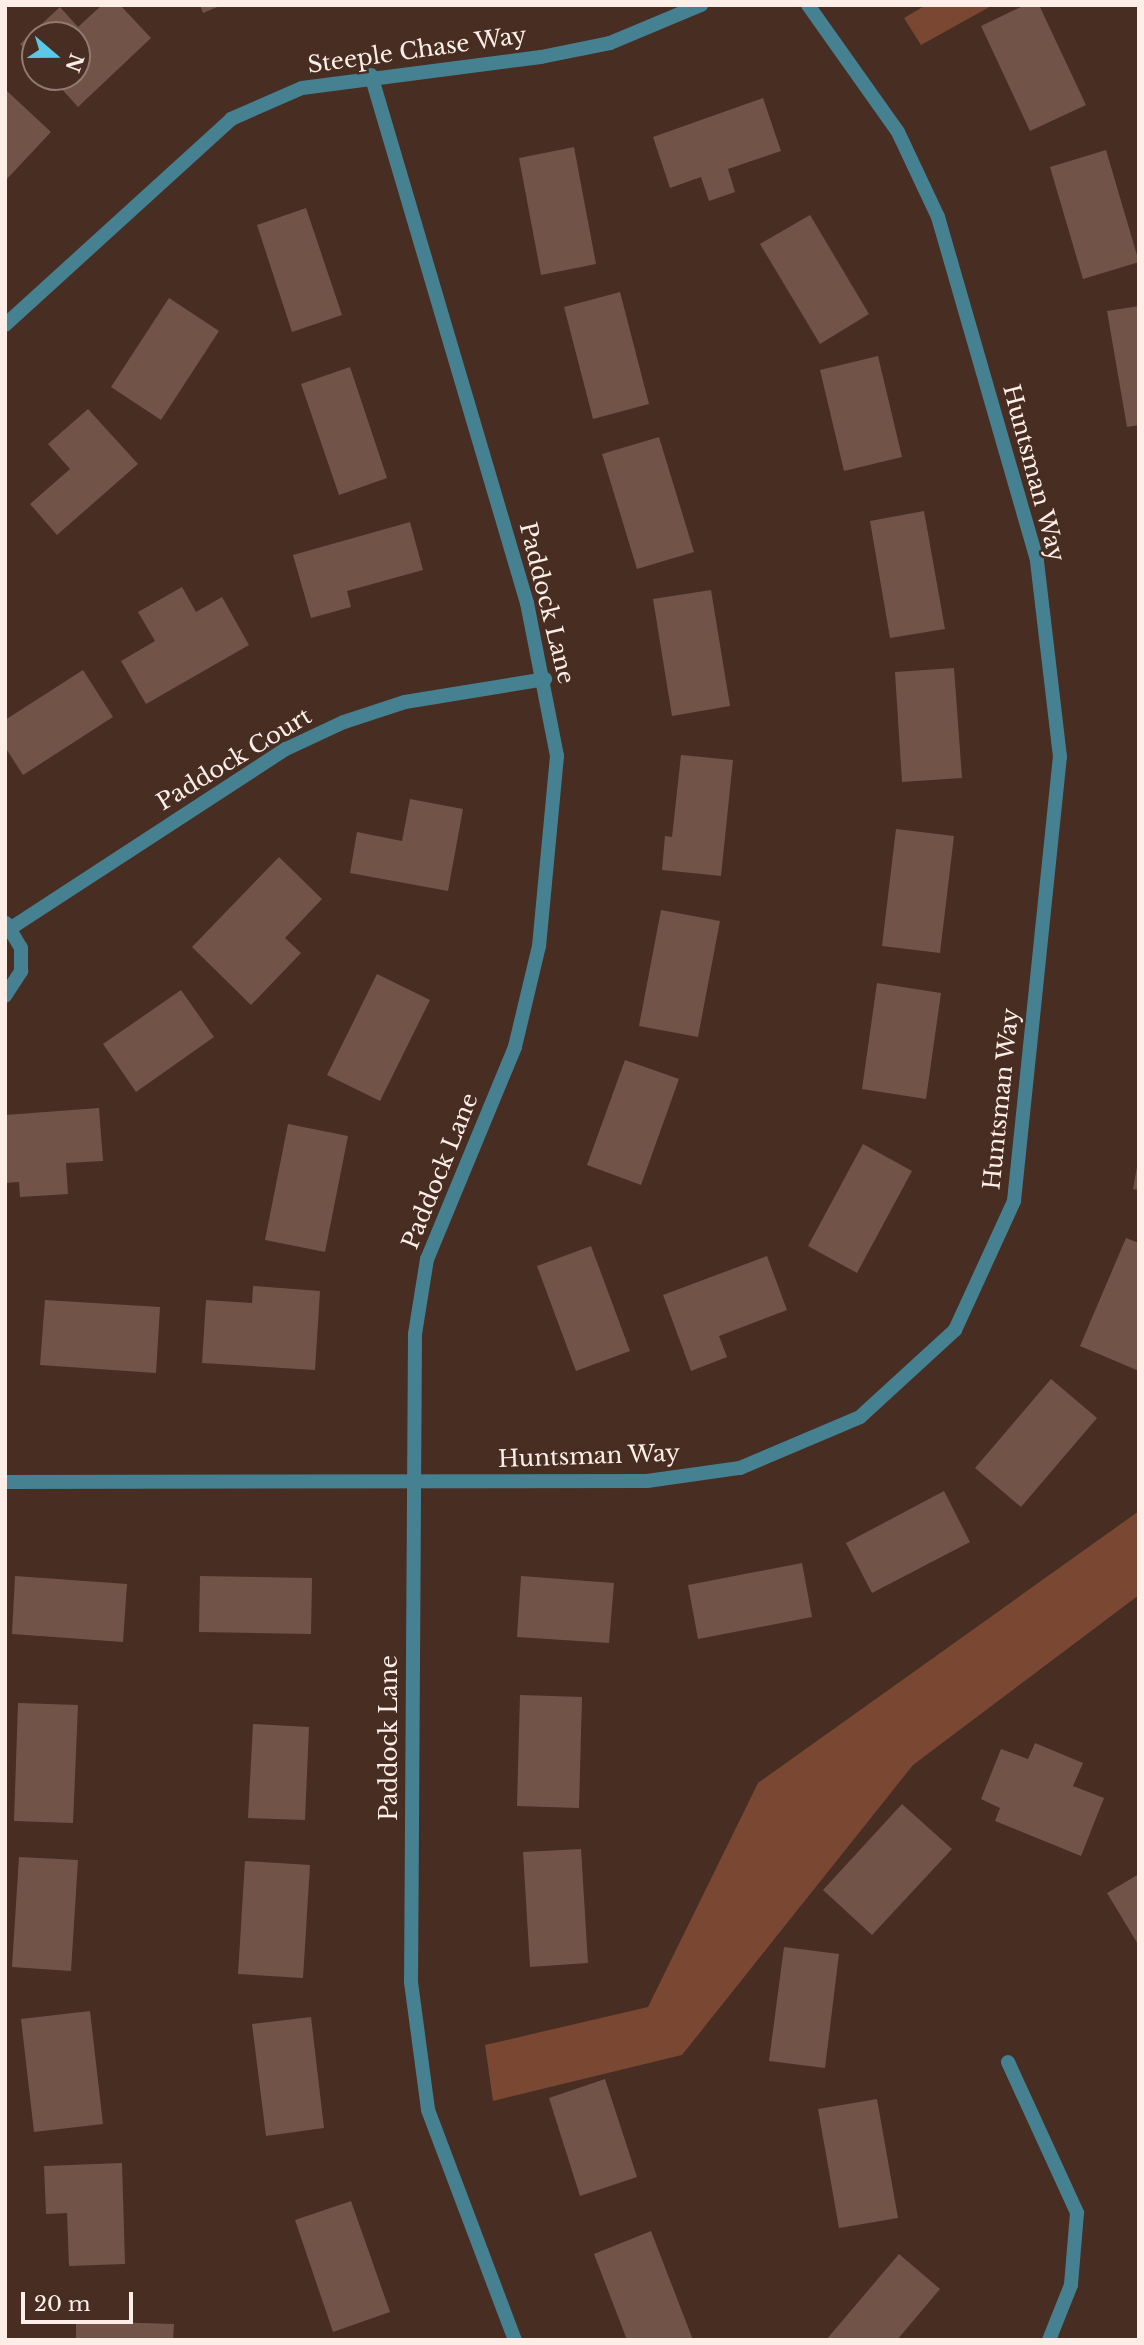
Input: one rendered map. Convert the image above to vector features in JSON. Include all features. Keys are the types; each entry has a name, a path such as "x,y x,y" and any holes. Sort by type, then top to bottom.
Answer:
{"street":[{"name":"Steeple Chase Way","path":"5,325 231,119 302,88 371,75 541,57 610,43 701,5"},
{"name":"Huntsman Way","path":"5,1482 647,1481 740,1468 860,1417 955,1329 1014,1201 1060,757 1037,560 938,217 898,132 808,5"},
{"name":"Paddock Lane","path":"371,75 527,603 545,679 557,756 539,946 515,1047 427,1259 415,1334 411,1982 428,2110 515,2340"},
{"name":"Paddock Court","path":"5,996 20,971 21,948 8,925 286,749 344,722 405,702 545,679"},
{"path":"1009,2062 1077,2213 1071,2285 1049,2340"}],"shaded area":[{"path":"926,5 993,5 921,45 904,18"},
{"path":"1139,1511 1139,1595 913,1765 682,2055 493,2101 485,2045 648,2007 758,1783"}],"building":[{"path":"102,5 120,5 151,38 78,107 64,91 91,91 91,21 85,21"},
{"path":"200,5 222,5 203,13"},
{"path":"1025,5 1039,5 1086,105 1030,131 981,26"},
{"path":"60,7 73,21 45,21"},
{"path":"7,91 51,132 5,181 5,93"},
{"path":"763,98 781,151 728,169 735,192 709,201 701,177 670,188 653,137"},
{"path":"574,147 596,264 541,275 519,158"},
{"path":"1106,150 1139,262 1083,279 1050,167"},
{"path":"306,208 342,315 292,332 257,225"},
{"path":"810,215 869,314 820,344 760,244"},
{"path":"620,292 649,404 593,419 564,307"},
{"path":"169,298 219,331 161,420 111,387"},
{"path":"1139,306 1139,425 1127,427 1107,311"},
{"path":"878,356 902,457 844,471 820,370"},
{"path":"350,367 387,478 339,495 301,384"},
{"path":"88,409 138,464 57,535 30,504 70,469 48,444"},
{"path":"659,437 694,552 637,569 602,454"},
{"path":"924,511 945,629 890,638 870,521"},
{"path":"410,522 423,570 347,591 351,607 311,618 293,555"},
{"path":"182,587 196,612 222,597 249,645 146,704 121,661 155,641 138,612"},
{"path":"711,590 730,706 672,716 653,599"},
{"path":"954,668 962,778 902,782 895,672"},
{"path":"83,670 113,717 23,775 5,747 5,720"},
{"path":"681,755 733,760 721,876 662,870 665,836 672,837"},
{"path":"410,799 463,809 448,891 350,873 357,832 402,841"},
{"path":"896,829 954,836 940,953 882,946"},
{"path":"279,857 322,899 285,938 301,953 251,1005 192,947"},
{"path":"661,910 720,921 698,1037 639,1026"},
{"path":"377,974 430,1000 380,1101 327,1075"},
{"path":"877,983 941,993 926,1099 862,1089"},
{"path":"181,990 214,1037 136,1092 103,1044"},
{"path":"625,1060 679,1079 641,1185 587,1165"},
{"path":"99,1108 103,1161 66,1163 68,1194 20,1197 19,1182 5,1183 5,1115"},
{"path":"288,1124 348,1136 325,1252 265,1240"},
{"path":"863,1144 912,1171 857,1273 808,1246"},
{"path":"1139,1167 1139,1190 1133,1189"},
{"path":"1126,1238 1139,1243 1139,1371 1080,1346"},
{"path":"591,1246 630,1351 576,1371 537,1266"},
{"path":"767,1256 787,1310 719,1336 727,1357 691,1371 663,1295"},
{"path":"253,1286 320,1291 315,1370 202,1363 206,1300 252,1303"},
{"path":"45,1300 160,1307 156,1373 40,1365"},
{"path":"1051,1379 1097,1418 1021,1507 975,1468"},
{"path":"944,1491 970,1542 872,1593 846,1543"},
{"path":"802,1563 812,1617 698,1639 688,1585"},
{"path":"15,1576 127,1584 123,1642 12,1634"},
{"path":"200,1576 312,1578 311,1634 199,1632"},
{"path":"521,1576 614,1583 609,1643 517,1637"},
{"path":"520,1695 582,1697 579,1808 517,1806"},
{"path":"18,1703 78,1705 73,1823 14,1821"},
{"path":"253,1724 309,1727 305,1820 248,1818"},
{"path":"1035,1743 1083,1763 1073,1786 1104,1798 1081,1856 995,1821 1000,1808 981,1799 1001,1749 1028,1759"},
{"path":"902,1804 952,1849 872,1935 823,1890"},
{"path":"581,1849 588,1963 530,1967 523,1852"},
{"path":"19,1857 78,1860 71,1971 12,1967"},
{"path":"245,1861 310,1865 303,1978 238,1974"},
{"path":"1139,1874 1139,1946 1107,1893"},
{"path":"784,1947 839,1954 825,2068 769,2061"},
{"path":"90,2011 103,2124 34,2132 21,2019"},
{"path":"311,2017 324,2128 266,2136 252,2024"},
{"path":"605,2079 637,2177 580,2196 549,2098"},
{"path":"877,2099 898,2218 839,2228 818,2109"},
{"path":"122,2163 125,2264 69,2266 67,2213 46,2214 44,2166"},
{"path":"351,2201 390,2312 333,2332 295,2220"},
{"path":"651,2231 693,2340 627,2340 594,2254"},
{"path":"899,2254 940,2289 897,2340 826,2340"},
{"path":"76,2321 174,2324 173,2340 76,2340"}]}
